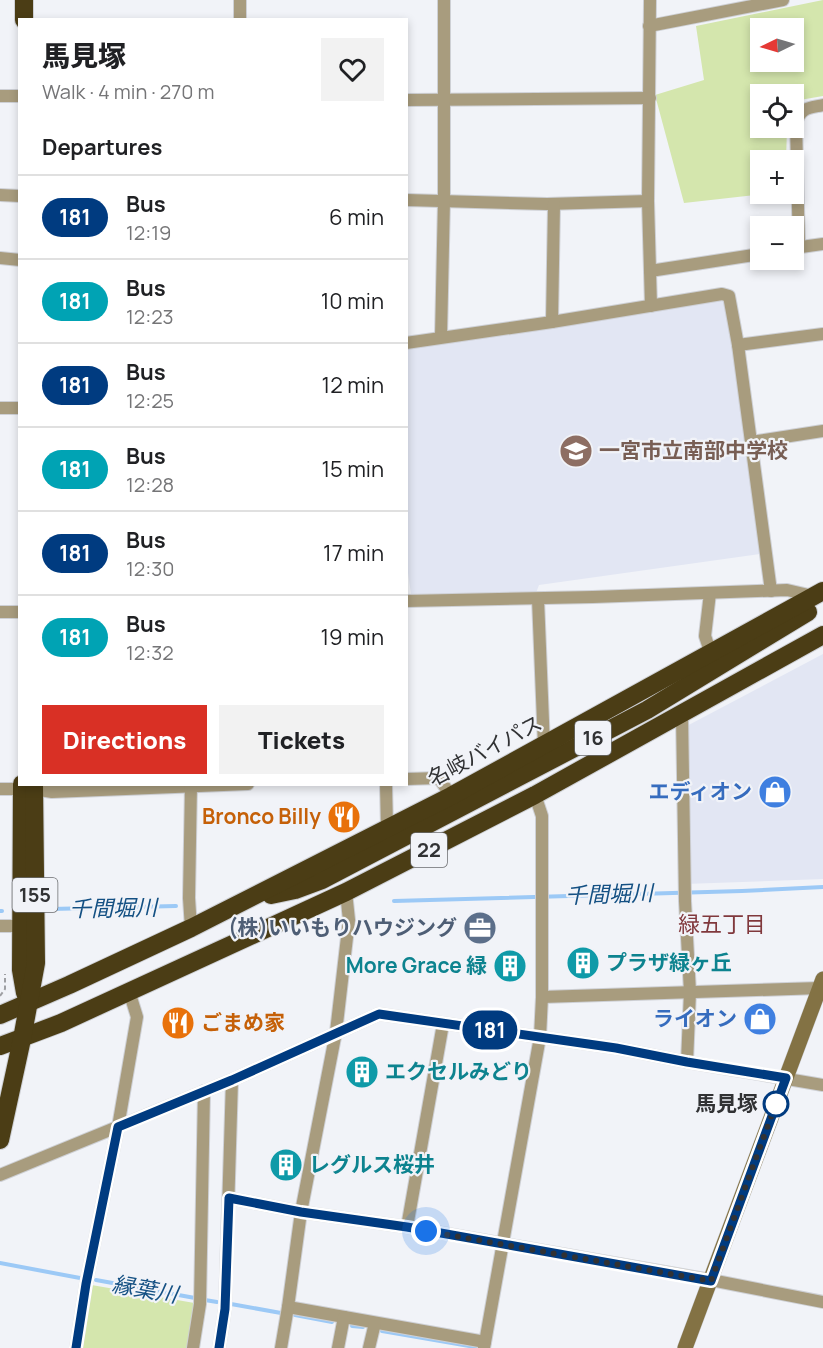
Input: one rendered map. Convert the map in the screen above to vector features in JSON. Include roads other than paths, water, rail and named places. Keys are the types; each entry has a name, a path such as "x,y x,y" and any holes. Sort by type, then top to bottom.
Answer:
{"highway":[{"path":"24,0 24,18"},
{"path":"36,0 36,18"},
{"name":"名岐バイパス","path":"0,1015 249,900 450,796 820,597"},
{"name":"16","path":"249,900 295,890 322,880 647,710 820,597"},
{"name":"22","path":"0,1046 61,1023 346,892 535,795 823,635"},
{"name":"155","path":"27,1004 21,970 21,926 28,787"},
{"name":"155","path":"0,1140 36,963 28,787"}],"street":[{"path":"240,0 240,18"},
{"path":"441,337 444,0"},
{"path":"650,0 648,201 651,306"},
{"path":"649,26 783,0"},
{"path":"0,96 18,96"},
{"path":"408,100 650,98"},
{"path":"796,216 796,123 803,110 823,105"},
{"path":"0,195 18,196"},
{"path":"408,200 554,204 648,201"},
{"path":"552,322 554,204"},
{"path":"804,247 823,244"},
{"path":"650,271 750,256"},
{"path":"0,258 18,260"},
{"path":"408,343 722,294 729,296 738,345 771,591"},
{"path":"738,345 823,334"},
{"path":"0,408 18,408"},
{"path":"751,442 823,431"},
{"path":"408,601 787,590 820,597"},
{"path":"710,593 705,636 711,654"},
{"path":"538,599 544,746"},
{"path":"0,612 18,612"},
{"path":"682,714 685,902 690,992 687,1062"},
{"path":"408,779 439,778 450,796"},
{"path":"0,789 28,787 52,792 171,786"},
{"path":"191,786 189,897 191,928"},
{"path":"386,786 387,828"},
{"path":"288,1307 485,1345 540,1037 542,816 535,795"},
{"path":"281,1348 301,1212 336,1032 349,920 346,892"},
{"path":"0,926 21,926"},
{"path":"542,997 822,985 685,1348"},
{"path":"76,1348 137,1017 129,991"},
{"path":"0,1175 232,1080 379,1014 616,1048 823,1085"},
{"path":"407,1227 443,1024"},
{"path":"219,1348 225,1309 232,1080"},
{"path":"193,1348 200,1304 204,1091"},
{"path":"229,1198 301,1212 407,1227 823,1302"},
{"path":"338,1348 344,1317"},
{"path":"369,1348 375,1323"}],"waterway":[{"name":"千間堀川","path":"394,901 823,887"},
{"name":"千間堀川","path":"51,909 176,906"},
{"name":"縁葉川","path":"0,1263 80,1278"},
{"name":"縁葉川","path":"96,1280 195,1298"},
{"name":"縁葉川","path":"205,1300 217,1302"},
{"name":"縁葉川","path":"231,1304 281,1313"},
{"name":"縁葉川","path":"295,1315 332,1322"},
{"name":"縁葉川","path":"352,1326 363,1327"},
{"name":"縁葉川","path":"382,1331 475,1347"}],"place":[{"name":"一宮市立南部中学校","path":"576,451"},
{"name":"エディオン","path":"775,792"},
{"name":"Bronco Billy","path":"344,817"},
{"name":"(株)いいもりハウジング","path":"480,928"},
{"name":"プラザ緑ヶ丘","path":"583,963"},
{"name":"More Grace 緑","path":"510,966"},
{"name":"ライオン","path":"760,1019"},
{"name":"ごまめ家","path":"178,1023"},
{"name":"エクセルみどり","path":"362,1072"},
{"name":"馬見塚","path":"776,1104"},
{"name":"レグルス桜井","path":"286,1165"}],"district":[{"name":"緑五丁目","path":"722,924"}]}
